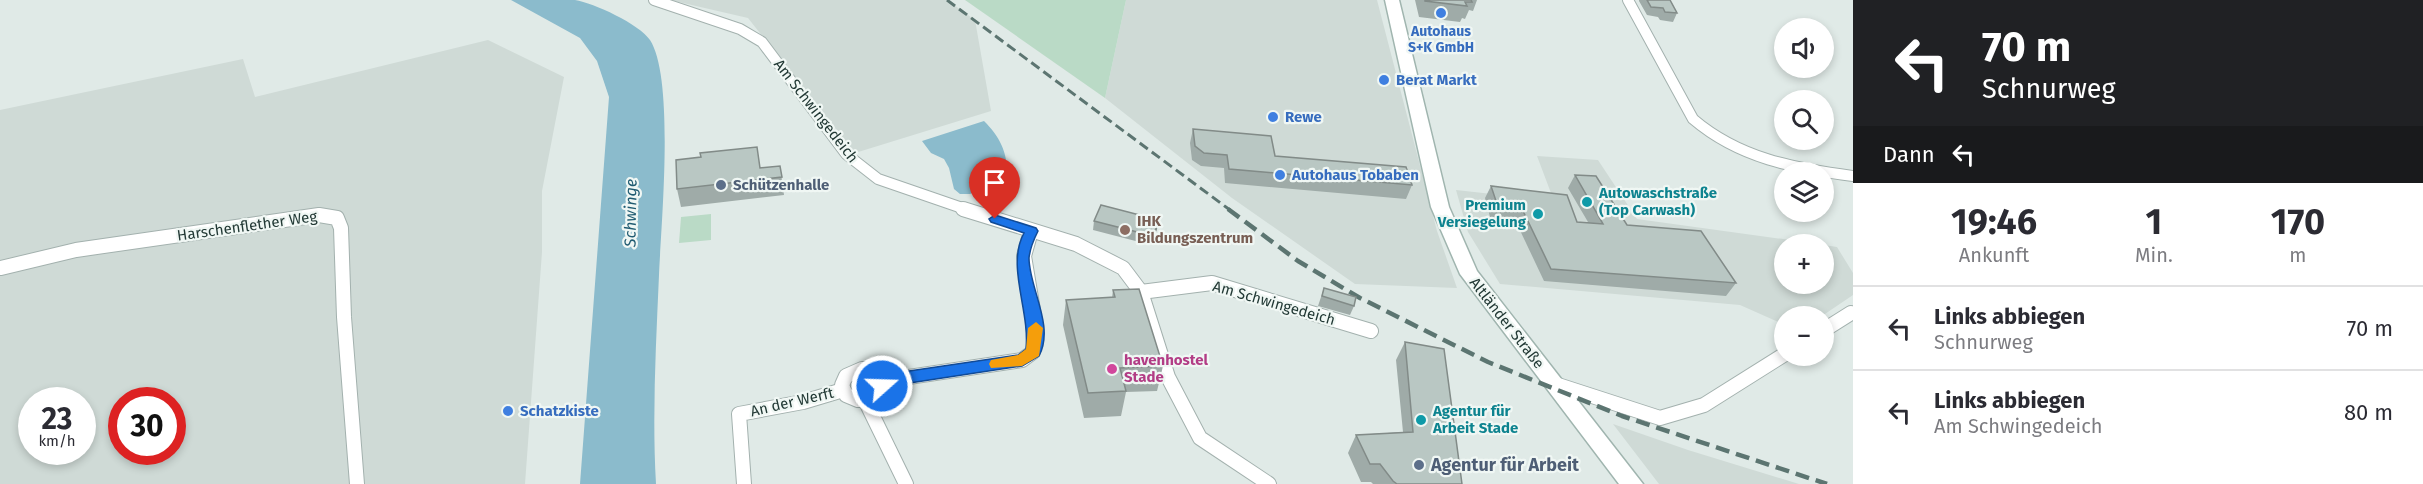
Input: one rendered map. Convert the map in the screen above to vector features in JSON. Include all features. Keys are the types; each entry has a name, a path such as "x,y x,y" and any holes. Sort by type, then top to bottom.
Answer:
{"main road":[{"name":"Altländer Straße","path":"1392,0 1446,225 1469,274 1632,484"}],"street":[{"name":"Am Schwingedeich","path":"654,0 722,21 762,42 846,154 878,179 1099,254 1123,268 1141,291 1168,377 1200,438 1269,484"},
{"path":"1628,0 1693,120 1708,135 1753,157 1792,168 1853,176"},
{"name":"Harschenflether Weg","path":"2,268 76,250 319,215 337,218 341,228 344,317 357,484"},
{"path":"882,381 1022,360 1034,352 1036,328 1022,258 1025,243 1031,231"},
{"name":"Am Schwingedeich","path":"1141,291 1212,284 1371,331"},
{"path":"1834,324 1851,313"},
{"path":"1555,384 1660,418 1704,405 1774,361"},
{"path":"856,370 874,371 882,381 877,396 865,400 852,398 843,390 846,376 856,370"},
{"name":"An der Werft","path":"744,484 739,414 803,402 843,390"},
{"path":"865,400 906,484"}],"shaded area":[{"path":"670,0 947,0 975,20 991,111 855,153 748,18"},
{"path":"1126,0 1377,0 1437,231 1457,288 1355,284 1232,198 1105,98"},
{"path":"488,40 564,77 542,191 542,252 525,484 0,484 0,110 243,59 255,97"},
{"path":"1537,156 1598,160 1637,219 1774,238 1774,294 1834,294 1834,247 1837,247 1853,273 1853,295 1834,308 1834,306 1774,306 1774,320 1740,305 1500,284 1468,232 1456,190 1554,201"},
{"path":"1613,424 1688,450 1799,484 1659,484"}],"green space":[{"path":"965,0 1126,0 1105,98"},
{"path":"711,214 711,240 679,243 681,217"}],"water":[{"name":"Schwinge","path":"511,0 575,0 593,5 636,27 650,40 658,59 662,86 665,153 655,380 656,484 580,484 609,97 597,61 580,38"},
{"path":"984,121 1002,145 1007,175 970,194 960,194 954,189 949,168 944,159 931,153 922,141"}],"building":[{"path":"1425,0 1471,0 1472,2 1465,2 1467,6"},
{"path":"1647,0 1670,0 1677,13 1651,7"},
{"path":"1193,129 1271,136 1275,156 1406,167 1412,185 1229,169 1227,155 1204,153 1195,146"},
{"path":"757,147 760,168 780,166 782,177 677,189 676,160 701,157 700,153"},
{"path":"1575,175 1596,176 1627,225 1701,231 1736,283 1551,269 1523,211 1507,209 1497,204 1491,186 1567,195 1577,222 1603,224"},
{"path":"1101,205 1159,220 1153,236 1094,221"},
{"path":"1324,288 1356,297 1354,306 1322,296"},
{"path":"1139,289 1163,366 1120,368 1126,391 1088,393 1066,300 1115,297 1113,290"},
{"name":"Agentur für Arbeit Stade","path":"1405,342 1444,349 1462,484 1397,484 1380,464 1370,464 1356,435 1413,432"}],"railway":[{"path":"947,0 1230,210"},
{"path":"1228,209 1298,261 1360,298 1488,362 1622,416 1827,484"}],"slow traffic":[{"path":"996,364 1022,360 1034,352 1036,328"}],"place":[{"name":"Autohaus S+K GmbH","path":"1441,13"},
{"name":"Berat Markt","path":"1384,80"},
{"name":"Rewe","path":"1273,117"},
{"name":"Autohaus Tobaben","path":"1280,175"},
{"name":"Schützenhalle","path":"721,185"},
{"name":"Autowaschstraße (Top Carwash)","path":"1587,202"},
{"name":"Premium Versiegelung","path":"1538,214"},
{"name":"IHK Bildungszentrum","path":"1125,230"},
{"name":"havenhostel Stade","path":"1112,369"},
{"name":"Schatzkiste","path":"508,411"},
{"name":"Agentur für Arbeit Stade","path":"1421,420"},
{"name":"Agentur für Arbeit","path":"1419,465"}],"route":[{"path":"882,386 882,381 1022,360 1034,352 1036,328 1022,258 1025,243 1031,231 995,219"}]}
